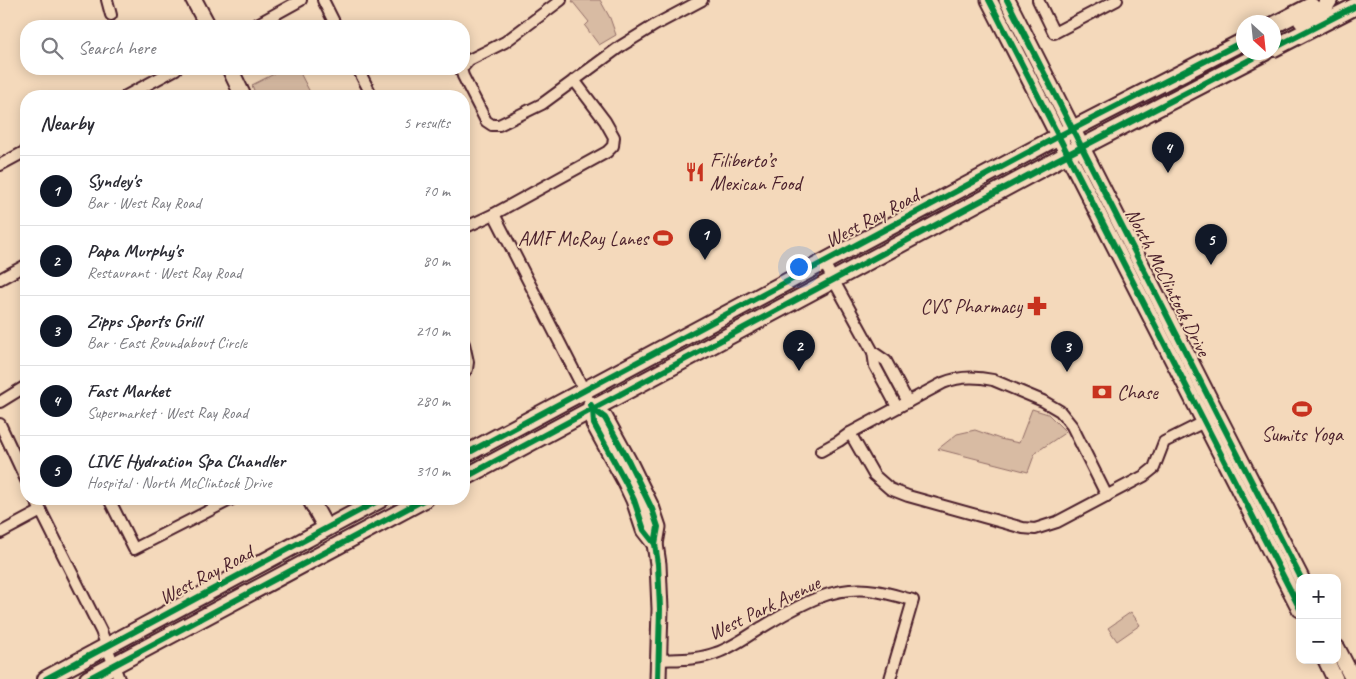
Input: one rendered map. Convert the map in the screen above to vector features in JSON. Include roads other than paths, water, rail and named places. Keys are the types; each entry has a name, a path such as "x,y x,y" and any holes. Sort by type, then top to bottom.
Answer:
{"main road":[{"path":"194,0 205,20"},
{"name":"North McClintock Drive","path":"989,0 1075,150 1211,419 1296,600"},
{"name":"North McClintock Drive","path":"1007,0 1066,133"},
{"path":"1281,21 1322,0"},
{"path":"1281,35 1322,11 1329,0"},
{"name":"West Ray Road","path":"1281,44 1356,6"},
{"name":"West Ray Road","path":"470,474 589,400 824,262 1236,45"},
{"name":"West Ray Road","path":"470,452 589,400 833,280 1075,150 1250,60"},
{"path":"233,75 240,90"},
{"path":"589,400 594,424 634,500 644,530 655,544 660,609 658,679"},
{"name":"North McClintock Drive","path":"1211,419 1299,574"},
{"path":"313,505 326,528"},
{"name":"West Ray Road","path":"46,679 370,505"},
{"name":"West Ray Road","path":"88,679 116,672 413,505"},
{"path":"1341,662 1345,676"},
{"path":"1331,664 1345,676"}],"street":[{"path":"107,0 112,15"},
{"path":"265,20 300,0"},
{"path":"323,0 333,20"},
{"path":"470,60 505,42 561,0"},
{"path":"463,75 486,121 492,125 499,125 542,104 621,46 702,0"},
{"path":"1038,0 1054,33 1117,0"},
{"path":"137,90 165,75"},
{"path":"361,75 369,90"},
{"path":"470,225 607,152 613,146 614,137 605,121 574,80"},
{"path":"0,165 20,154"},
{"path":"494,214 589,400"},
{"path":"824,262 873,352 875,366 897,407"},
{"path":"0,279 20,268"},
{"path":"873,352 886,361 908,402"},
{"path":"821,451 897,407 950,380 973,377 993,380 1043,401 1060,411 1072,426 1107,496"},
{"path":"0,402 20,390"},
{"path":"850,433 874,475 890,489 1015,527 1035,528 1048,526 1144,476 1154,468 1164,442 1211,419"},
{"path":"0,424 20,467"},
{"path":"38,505 101,631 116,672"},
{"path":"112,505 134,549 218,505"},
{"path":"0,533 41,511"},
{"name":"West Park Avenue","path":"659,660 702,657 716,653 801,605 829,593 846,590 876,590 913,600 890,679"}],"place":[{"name":"Filiberto’s Mexican Food","path":"695,172"},
{"name":"Fast Market","path":"1168,173"},
{"name":"AMF McRay Lanes","path":"663,238"},
{"name":"Syndey's","path":"705,260"},
{"name":"LIVE Hydration Spa Chandler","path":"1211,265"},
{"name":"CVS Pharmacy","path":"1037,306"},
{"name":"Papa Murphy's","path":"799,371"},
{"name":"Zipps Sports Grill","path":"1067,372"},
{"name":"Chase","path":"1102,392"},
{"name":"Sumits Yoga","path":"1302,409"}]}
